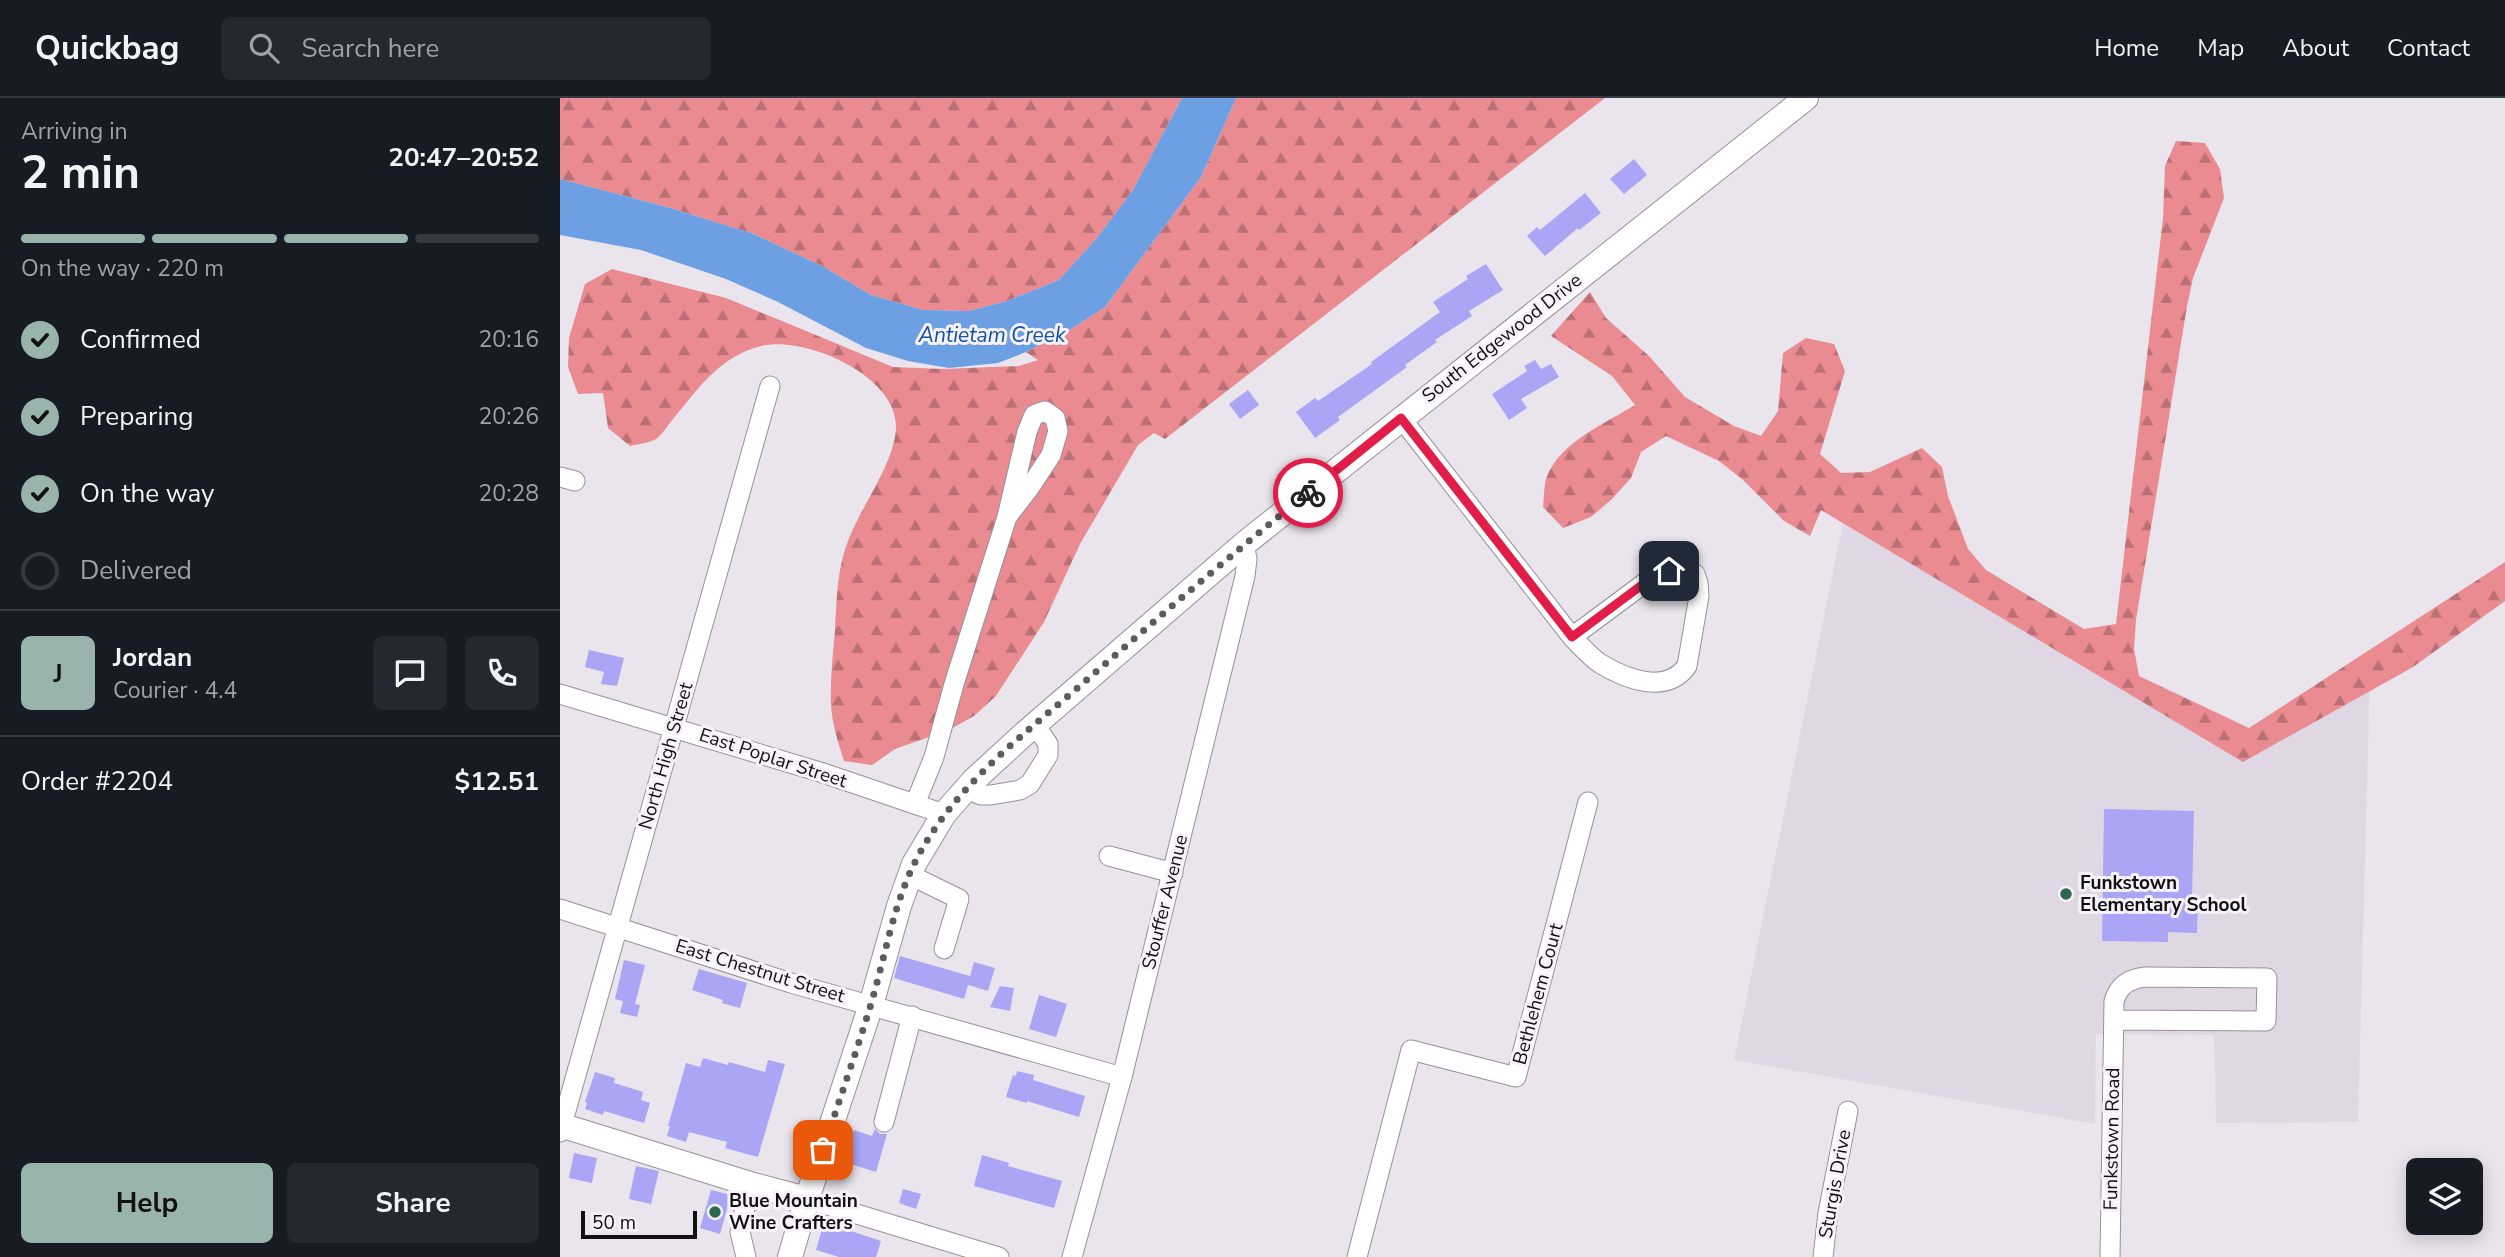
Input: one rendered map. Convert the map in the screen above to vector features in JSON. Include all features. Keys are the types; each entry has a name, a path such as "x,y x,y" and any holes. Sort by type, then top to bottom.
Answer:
{"main road":[{"name":"South Edgewood Drive","path":"790,1257 871,1005 899,906 914,864 944,814 1035,725 1244,544 1806,98"},
{"path":"561,1128 807,1199"}],"street":[{"name":"North High Street","path":"561,1128 770,386"},
{"path":"915,804 934,757 954,684 1007,517 1027,432 1034,415 1045,411 1055,418 1058,431 1051,455 1007,517"},
{"path":"1401,418 1572,637 1599,663 1645,681 1672,680 1681,674 1687,666 1699,596 1695,575 1681,570 1654,576 1572,637"},
{"name":"Stouffer Avenue","path":"1072,1257 1122,1077 1245,576 1247,559 1244,544"},
{"name":"East Poplar Street","path":"560,694 674,727 944,814"},
{"path":"967,789 981,795 991,795 1020,790 1030,783 1048,755 1048,744 1035,725"},
{"name":"Bethlehem Court","path":"1357,1257 1411,1050 1516,1077 1588,802"},
{"path":"1109,856 1173,873"},
{"path":"911,875 959,899 944,949"},
{"name":"East Chestnut Street","path":"560,909 791,983 1122,1077"},
{"name":"Funkstown Road","path":"2110,1257 2114,1001 2117,992 2134,979 2145,977 2267,978 2266,1021 2114,1020"},
{"path":"884,1122 912,1016"},
{"name":"Sturgis Drive","path":"1823,1257 1828,1213 1847,1111"},
{"path":"747,1257 740,1232 750,1184"},
{"path":"807,1199 999,1257"}],"shaded area":[{"name":"Funkstown Elementary School","path":"1845,513 2241,754 2370,674 2358,1122 2216,1123 2214,1035 2096,1034 2095,1124 1734,1060"}],"green space":[{"path":"560,98 1182,98 1133,190 1096,239 1059,280 1007,301 969,311 923,310 871,295 822,266 751,233 667,207 560,179"},
{"path":"1236,98 1605,98 1165,439 1154,433 1138,445 1080,544 1044,622 996,696 974,716 949,730 895,749 872,765 844,761 831,704 838,582 850,536 890,456 896,429 893,410 882,392 866,377 824,353 780,344 761,346 733,357 711,375 656,439 630,446 608,428 603,393 578,394 568,367 569,338 585,284 612,269 726,298 893,367 943,369 1019,366 1038,360 1026,352 1068,331 1105,307 1201,177"},
{"path":"2176,141 2205,143 2220,169 2224,198 2193,278 2187,306 2136,620 2134,649 2139,676 2249,728 2505,562 2505,601 2413,667 2243,762 1821,510 1810,536 1784,521 1742,479 1719,461 1666,436 1641,452 1631,478 1591,517 1563,528 1543,507 1546,479 1561,455 1584,435 1635,405 1612,376 1551,336 1590,292 1606,318 1649,356 1685,397 1734,426 1761,436 1778,411 1783,353 1806,338 1834,344 1845,371 1820,454 1841,473 1870,472 1922,448 1942,467 1948,496 1968,549 1986,570 2084,629 2116,624 2163,218 2165,166"}],"water":[{"name":"Antietam Creek","path":"1182,98 1236,98 1201,177 1105,307 1068,331 998,363 949,368 908,361 866,348 778,302 726,279 641,250 560,235 560,179 667,207 751,233 822,266 871,295 923,310 969,311 1007,301 1059,280 1096,239 1133,190"}],"building":[{"path":"1634,159 1647,175 1624,194 1610,179"},
{"path":"1585,193 1601,213 1579,230 1578,228 1545,256 1527,236 1537,227 1540,230"},
{"path":"1486,264 1503,290 1469,311 1472,316 1435,340 1437,342 1405,365 1407,367 1338,417 1340,420 1315,438 1296,412 1315,398 1318,401 1372,364 1371,362 1440,312 1433,302"},
{"path":"1535,360 1541,369 1551,364 1559,377 1521,399 1527,408 1509,420 1492,394 1527,371 1524,366"},
{"path":"1248,390 1259,405 1240,419 1229,404"},
{"path":"589,650 624,658 617,686 601,684 604,672 585,667"},
{"path":"2104,809 2194,811 2192,897 2198,897 2197,933 2168,932 2168,942 2102,941"},
{"path":"900,956 970,976 974,962 995,968 988,991 968,985 964,999 894,978"},
{"path":"624,960 645,965 635,1004 640,1005 637,1017 620,1013 623,1001 615,999"},
{"path":"699,969 747,983 740,1008 692,990"},
{"path":"1000,986 1014,988 1010,1011 990,1007"},
{"path":"1039,995 1067,1004 1056,1037 1029,1029"},
{"path":"703,1058 765,1072 768,1060 785,1064 758,1157 725,1148 727,1142 689,1132 686,1142 667,1136 686,1063 700,1067"},
{"path":"1017,1071 1034,1075 1033,1080 1085,1096 1079,1117 1006,1097 1013,1075 1016,1076"},
{"path":"595,1072 615,1078 614,1083 643,1092 641,1100 650,1103 644,1123 604,1111 603,1115 585,1109"},
{"path":"875,1129 880,1134 887,1134 876,1172 844,1162 854,1130 872,1136"},
{"path":"574,1153 597,1158 592,1183 569,1178"},
{"path":"982,1155 1009,1163 1008,1166 1062,1181 1054,1208 974,1186"},
{"path":"636,1166 659,1171 651,1204 629,1199"},
{"path":"903,1189 921,1194 916,1209 899,1203"},
{"name":"Blue Mountain Wine Crafters","path":"711,1190 731,1195 720,1234 700,1228"},
{"path":"824,1222 881,1241 876,1257 839,1257 816,1250"}],"way so far":[{"path":"823,1150 914,864 944,814 974,780 1023,735 1244,544 1308,493"}],"place":[{"name":"Funkstown Elementary School","path":"2066,894"},
{"name":"Blue Mountain Wine Crafters","path":"715,1212"}],"route":[{"path":"1308,493 1401,418 1572,637 1654,576 1669,571"}]}
